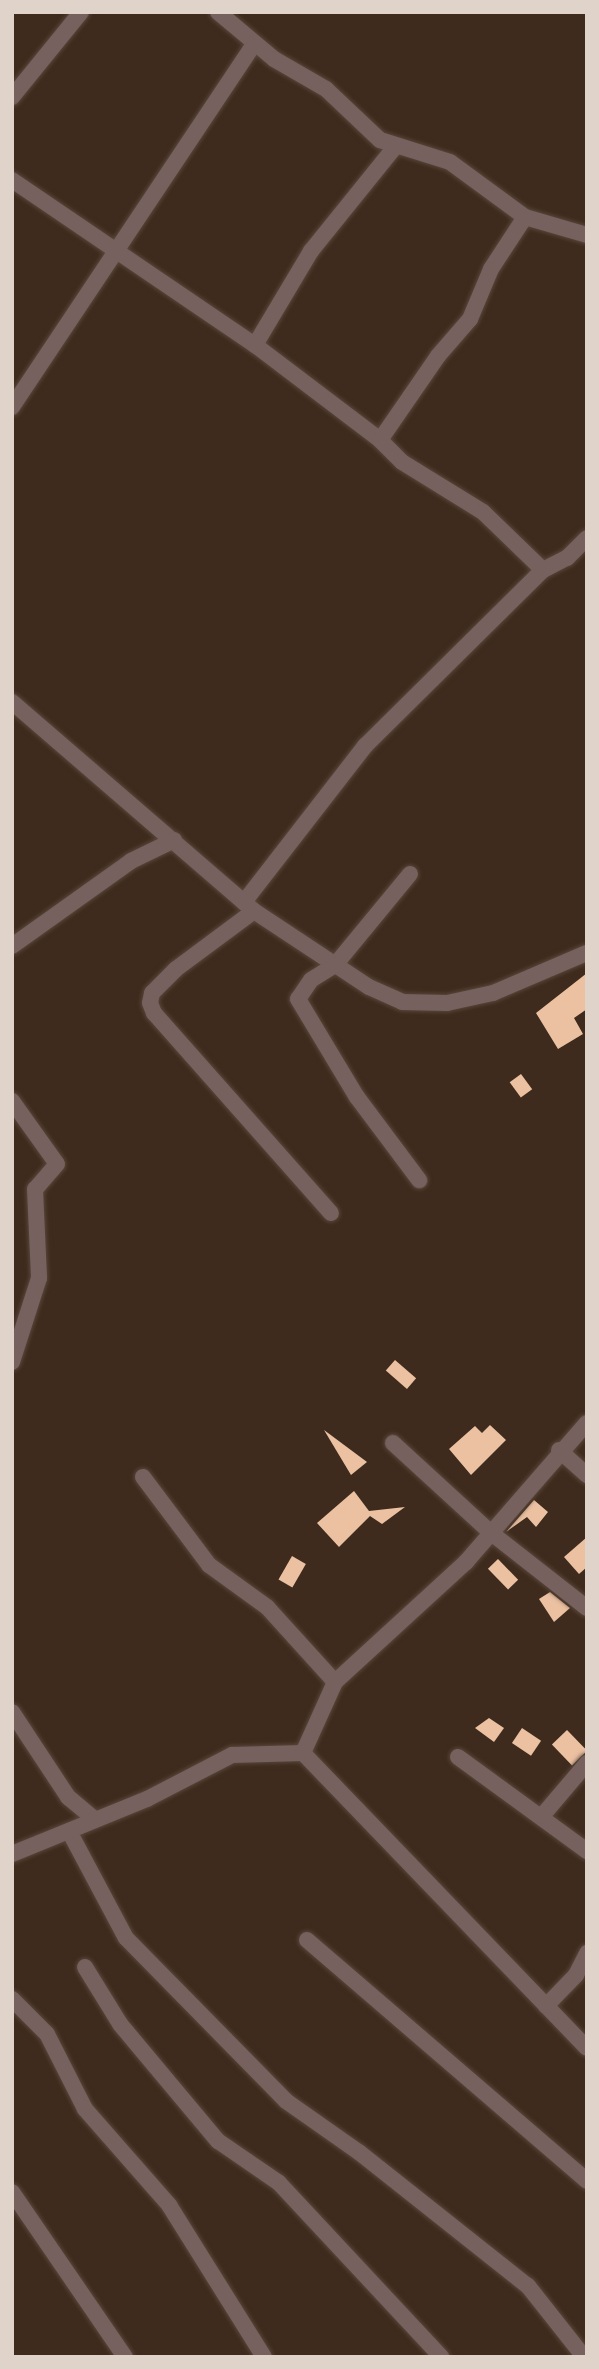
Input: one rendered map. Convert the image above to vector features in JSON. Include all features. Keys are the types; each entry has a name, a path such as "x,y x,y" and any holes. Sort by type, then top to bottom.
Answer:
{"street":[{"path":"12,97 81,12"},
{"path":"218,12 254,44 326,89 371,132 395,147 450,162 525,217 587,235"},
{"path":"12,407 254,44"},
{"path":"255,345 311,251 395,147"},
{"path":"12,180 114,252 255,345 380,440 402,462 483,512 543,570"},
{"path":"380,440 438,355 470,319 491,269 525,217"},
{"path":"331,1213 154,1013 150,1003 152,993 249,906 365,746 543,570 567,558 587,538"},
{"path":"12,702 249,906 369,987 419,1006 493,992 587,953"},
{"path":"12,946 131,861 174,840"},
{"path":"410,874 335,965 300,991 300,1008 419,1180"},
{"path":"12,1101 57,1164 35,1189 39,1278 12,1362"},
{"path":"303,1753 335,1682 392,1634 490,1532 559,1450 587,1423"},
{"path":"393,1444 490,1532 587,1608"},
{"path":"559,1450 587,1475"},
{"path":"143,1477 209,1565 267,1607 335,1682"},
{"path":"12,1712 68,1797 93,1818"},
{"path":"12,1854 93,1818 147,1799 232,1755 303,1753 587,2048"},
{"path":"458,1757 587,1851"},
{"path":"542,1816 587,1763"},
{"path":"69,1830 126,1938 286,2101 360,2153 528,2286 584,2357"},
{"path":"307,1940 587,2181"},
{"path":"546,2006 576,1975 587,1953"},
{"path":"85,1967 120,2024 218,2141 279,2183 441,2357"},
{"path":"12,1999 47,2034 85,2109 169,2206 264,2357"},
{"path":"12,2192 125,2357"}],"building":[{"path":"587,973 587,1009 574,1018 583,1034 558,1049 536,1013"},
{"path":"521,1074 532,1089 521,1098 510,1082"},
{"path":"395,1360 416,1378 407,1389 386,1371"},
{"path":"490,1425 506,1440 471,1475 449,1449 475,1426 482,1433"},
{"path":"324,1430 367,1462 351,1475"},
{"path":"354,1491 369,1511 405,1507 382,1524 370,1516 339,1547 317,1523"},
{"path":"534,1500 548,1512 536,1527 527,1517 506,1532"},
{"path":"587,1537 587,1567 579,1574 564,1557"},
{"path":"292,1556 306,1564 292,1587 278,1579"},
{"path":"498,1559 518,1580 508,1590 488,1569"},
{"path":"550,1592 570,1608 554,1622 539,1599"},
{"path":"489,1718 504,1728 494,1742 475,1728"},
{"path":"522,1728 541,1741 531,1756 512,1743"},
{"path":"567,1730 587,1751 572,1765 552,1745"}]}
